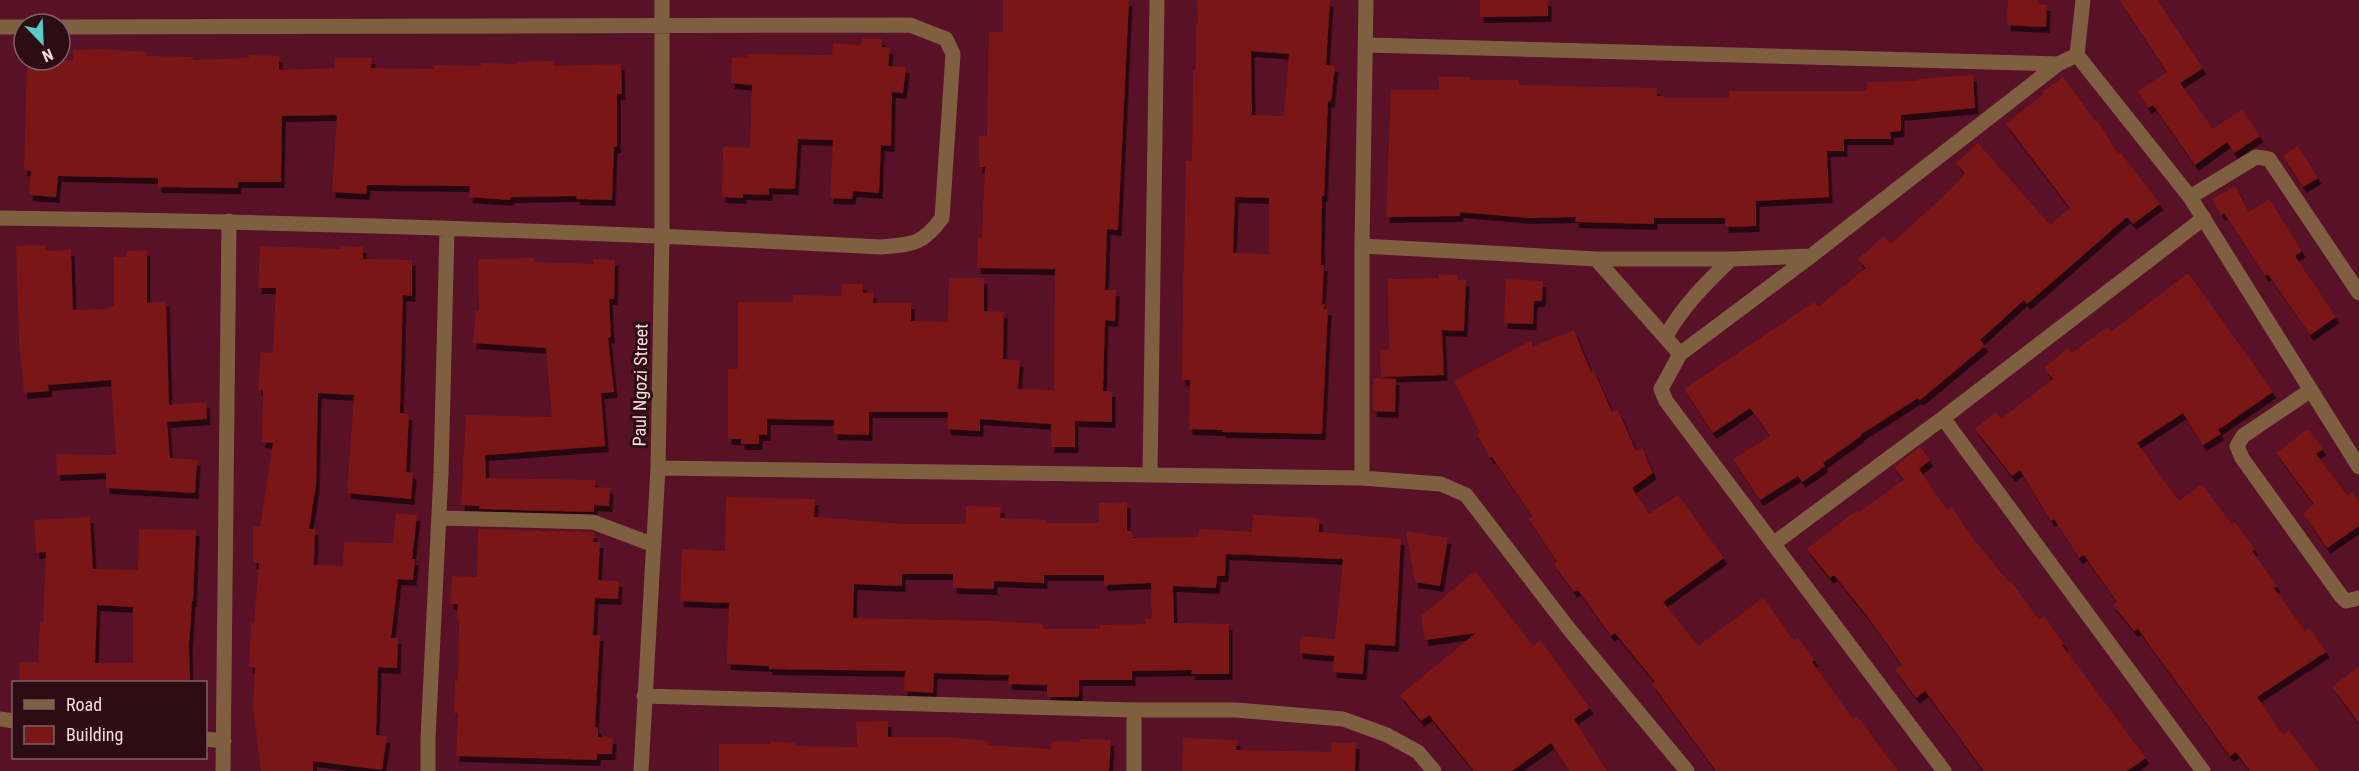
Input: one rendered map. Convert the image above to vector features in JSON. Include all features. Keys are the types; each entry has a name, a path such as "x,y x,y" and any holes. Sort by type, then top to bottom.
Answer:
{"street":[{"name":"Paul Ngozi Street","path":"641,771 658,468 662,235 662,0"},
{"path":"1149,475 1157,0"},
{"path":"1362,478 1362,246 1366,0"},
{"path":"2083,0 2077,55 2190,196 2359,467"},
{"path":"0,218 229,221 662,235 881,247 910,244 929,235 942,218 953,54 946,39 910,25 72,27"},
{"path":"0,27 0,40"},
{"path":"1366,45 2058,64"},
{"path":"1944,771 1666,401 1661,389 1680,354 2058,64 2077,55"},
{"path":"2190,196 2256,157 2269,159 2359,293"},
{"path":"1773,544 2204,218"},
{"path":"223,771 229,221"},
{"path":"428,771 439,518 447,229"},
{"path":"1362,246 1596,259 1731,259 1810,256"},
{"path":"1596,259 1680,354"},
{"path":"1666,336 1678,316 1693,298 1731,259"},
{"path":"2311,390 2243,436 2237,446 2242,458 2341,596 2346,601 2359,598"},
{"path":"1942,418 2203,771"},
{"path":"658,468 1362,478 1441,484 1466,495 1569,629 1687,771"},
{"path":"439,518 593,522 654,545"},
{"path":"644,696 1134,710 1236,710 1343,719 1387,735 1418,752 1434,771"},
{"path":"1134,710 1134,771"},
{"path":"207,739 224,741"}],"building":[{"path":"1003,0 1129,0 1118,230 1107,229 1105,290 1116,290 1115,321 1105,320 1103,391 1112,391 1112,422 1075,421 1075,447 1051,447 1051,424 980,419 980,431 947,429 948,412 869,412 869,435 834,434 834,420 767,419 767,435 759,435 759,444 741,444 741,439 728,439 728,369 738,369 738,302 793,302 793,295 841,296 842,284 863,284 863,293 873,292 873,303 911,303 911,321 948,322 949,278 984,278 984,311 1004,312 1003,359 1020,361 1018,389 1054,390 1055,269 977,268 978,237 982,237 985,167 979,167 979,136 987,136 989,32 1003,32"},
{"path":"1197,0 1330,0 1326,65 1335,66 1331,102 1328,101 1324,196 1322,196 1321,265 1324,265 1322,304 1325,304 1324,309 1328,309 1322,434 1189,429 1190,380 1182,380 1186,161 1192,161 1193,70 1196,70 1196,24 1198,24","holes":["1251,51 1289,54 1284,116 1252,115","1235,197 1269,198 1269,254 1233,253"]},
{"path":"1480,0 1548,0 1548,16 1480,17"},
{"path":"2008,0 2038,0 2037,4 2047,5 2046,27 2007,25"},
{"path":"2119,0 2157,0 2203,68 2180,83 2213,129 2242,109 2260,136 2234,153 2227,142 2195,165 2153,105 2148,108 2138,91 2167,72"},
{"path":"862,38 882,39 882,47 890,48 888,66 906,67 903,93 892,92 891,146 881,145 879,193 853,191 852,199 830,198 833,140 798,139 795,189 769,188 769,195 743,194 743,198 722,197 723,147 750,148 752,85 731,83 732,57 748,58 748,54 832,55 833,43 861,45"},
{"path":"103,49 147,52 147,56 193,57 193,60 249,58 249,55 279,56 279,70 335,68 335,58 372,58 371,68 434,69 434,65 481,66 481,63 517,64 517,62 553,61 553,66 621,64 622,94 617,94 617,147 614,147 612,200 576,199 577,196 511,197 510,200 469,197 470,186 367,185 366,194 332,192 337,116 334,115 282,116 281,182 238,182 238,188 158,187 158,178 58,176 56,197 29,195 31,171 24,170 27,72 72,72 73,50"},
{"path":"1973,75 1975,108 1901,115 1901,131 1890,132 1891,139 1844,139 1844,151 1827,151 1829,197 1756,201 1756,226 1725,227 1725,218 1654,218 1654,224 1575,222 1576,217 1528,218 1460,212 1460,216 1386,217 1391,90 1439,90 1439,77 1470,77 1470,80 1519,80 1519,85 1657,88 1657,96 1664,96 1664,98 1729,98 1729,91 1867,91 1867,82 1918,81 1918,79"},
{"path":"2063,77 2096,122 2098,121 2118,154 2120,152 2160,204 2133,224 2127,217 2027,304 2024,300 1980,340 1985,346 1920,400 1918,398 1860,435 1823,463 1825,466 1802,482 1798,476 1760,500 1733,459 1770,436 1750,408 1713,433 1684,389 1814,302 1818,307 1866,268 1858,259 1884,236 1891,244 1936,203 1965,174 1956,163 1978,143 2050,225 2070,208 2006,124"},
{"path":"2298,146 2318,178 2303,187 2283,156"},
{"path":"2235,186 2249,212 2269,199 2302,251 2295,256 2336,317 2310,335 2268,274 2265,276 2224,213 2221,215 2212,199"},
{"path":"45,245 45,251 71,250 73,310 108,309 108,306 114,306 114,257 126,257 126,251 147,250 147,303 166,301 169,405 206,402 207,419 167,422 170,458 197,460 195,493 106,488 106,473 57,475 56,454 116,455 111,380 48,385 49,391 24,393 19,341 16,246"},
{"path":"260,246 341,249 341,246 363,247 363,259 412,260 412,296 403,295 400,413 409,414 406,472 413,473 411,499 347,493 354,395 318,393 316,485 309,529 315,529 314,565 343,566 344,542 393,543 396,513 417,515 412,559 415,559 413,580 398,579 391,638 398,638 397,668 378,667 376,735 387,737 382,770 313,761 313,771 261,771 253,706 255,668 249,667 251,623 254,623 259,563 253,563 253,527 260,527 273,443 262,442 263,390 258,390 261,352 273,353 276,288 258,288"},
{"path":"534,258 534,262 594,264 594,259 615,260 614,299 609,299 611,337 608,338 614,392 601,393 605,446 485,455 486,478 595,480 595,487 610,488 609,506 594,505 594,512 479,509 479,506 461,505 466,415 552,417 546,348 473,343 476,311 479,311 478,259"},
{"path":"2188,273 2273,392 2218,430 2221,434 2203,445 2183,413 2137,443 2179,501 2202,484 2232,525 2235,522 2255,549 2252,551 2277,586 2274,588 2305,631 2310,628 2326,652 2257,697 2283,735 2289,730 2319,771 2250,771 2236,752 2230,756 2138,629 2134,631 2113,605 2117,602 2084,555 2079,558 2054,519 2051,521 2020,470 2012,476 1975,429 1996,412 2001,419 2053,379 2044,368 2068,348 2072,353 2107,327 2111,332"},
{"path":"1439,274 1458,275 1457,280 1466,280 1464,331 1442,330 1444,375 1381,377 1380,350 1389,349 1388,279 1439,278"},
{"path":"1506,279 1543,281 1542,301 1534,301 1533,324 1504,323"},
{"path":"1574,330 1591,372 1594,371 1612,412 1618,410 1636,451 1642,448 1653,473 1632,488 1649,514 1678,495 1724,558 1663,602 1698,646 1763,598 1794,641 1798,638 1815,660 1812,662 1853,719 1857,716 1898,771 1716,771 1652,684 1655,682 1615,633 1611,636 1578,590 1574,592 1554,565 1557,562 1528,518 1532,516 1492,457 1490,458 1477,434 1480,432 1454,381 1532,340 1532,347"},
{"path":"1374,378 1396,379 1395,412 1373,411"},
{"path":"2308,429 2323,449 2316,454 2347,495 2352,492 2359,502 2359,526 2327,548 2303,513 2314,504 2276,453"},
{"path":"1920,447 1930,460 1919,469 1947,510 1952,507 1971,536 2008,581 2010,580 2039,620 2044,616 2064,644 2062,645 2146,758 2127,771 1984,771 1925,691 1916,698 1895,670 1902,665 1867,616 1834,575 1830,578 1807,549 1857,510 1859,512 1904,480 1894,467"},
{"path":"726,497 815,499 814,517 904,524 966,524 966,506 1001,507 1000,518 1046,520 1046,523 1099,523 1099,503 1127,502 1127,531 1132,531 1133,538 1198,537 1199,529 1252,532 1253,515 1319,518 1319,532 1401,539 1395,646 1365,644 1363,674 1333,672 1334,656 1299,653 1301,636 1335,639 1343,559 1226,554 1225,576 1217,576 1216,588 1173,586 1174,623 1229,624 1229,674 1191,674 1192,670 1132,671 1132,680 1079,680 1079,697 1047,697 1047,685 1008,684 1009,675 934,673 933,693 904,691 905,671 769,669 769,666 727,664 729,603 680,601 682,549 725,551","holes":["902,574 953,574 953,588 994,589 994,581 1044,583 1044,575 1104,575 1104,585 1151,583 1152,619 1145,619 1146,624 1100,625 1100,629 1043,629 1043,624 993,621 853,618 854,584 902,586"]},
{"path":"90,517 93,569 138,570 139,529 196,530 189,645 190,681 19,681 20,662 38,662 40,621 43,622 46,552 36,553 34,520","holes":["97,605 133,607 133,663 95,663"]},
{"path":"478,529 591,532 594,533 593,542 600,542 598,580 619,581 618,599 595,598 593,635 600,635 595,727 598,728 598,737 613,738 612,754 597,754 597,760 456,756 458,713 454,713 455,681 458,681 459,619 457,618 458,604 450,604 452,576 477,577"},
{"path":"1406,531 1448,538 1440,586 1415,582"},
{"path":"1475,571 1533,646 1540,640 1590,708 1574,719 1607,771 1569,771 1551,743 1512,771 1474,771 1429,715 1421,721 1400,695 1476,633 1425,640 1421,616"},
{"path":"2359,666 2359,723 2332,687"},
{"path":"888,721 888,737 945,737 989,741 988,745 1051,749 1052,741 1111,740 1109,771 719,771 719,744 771,744 771,741 795,743 795,746 857,747 856,722"},
{"path":"1183,738 1237,740 1236,750 1331,752 1332,743 1356,743 1355,771 1182,771"}]}
